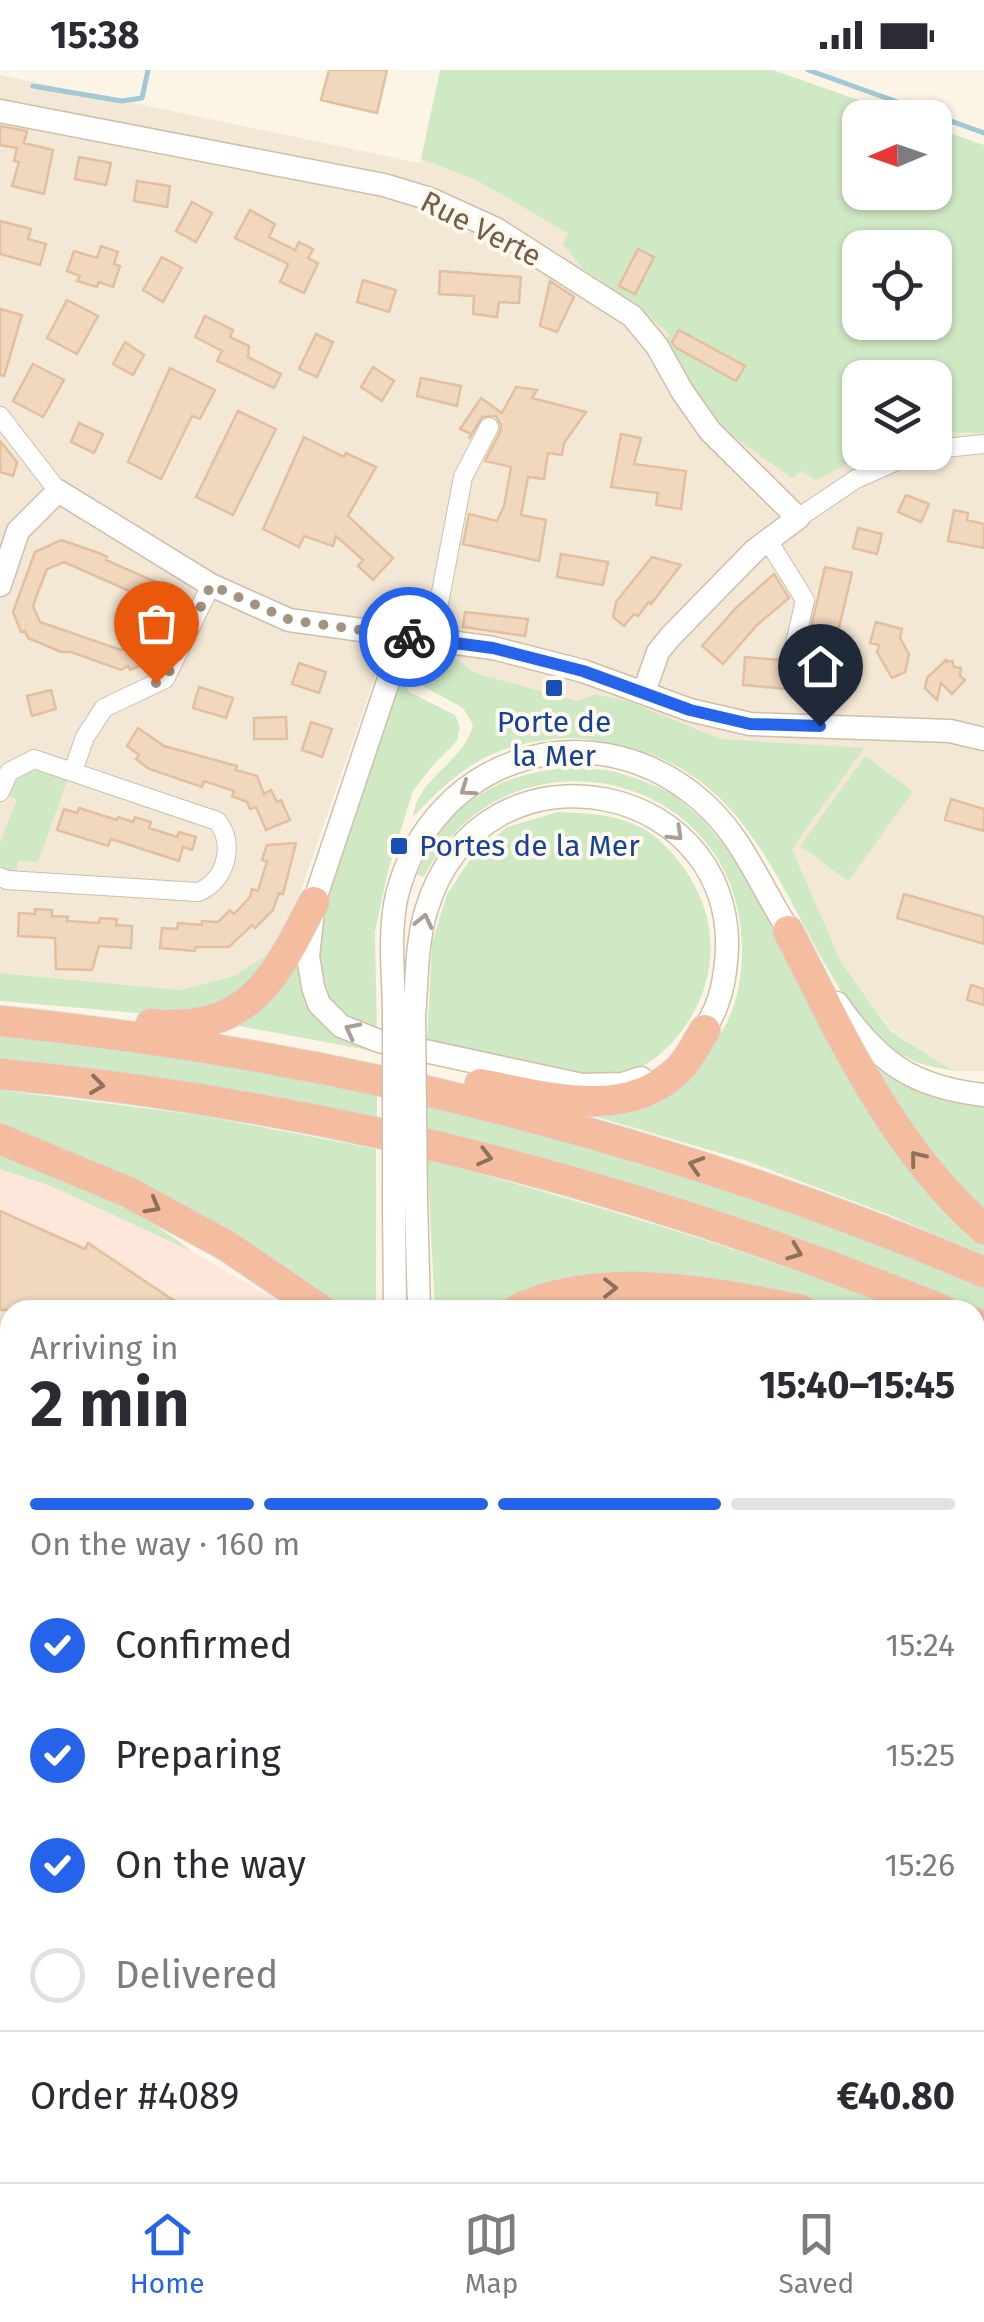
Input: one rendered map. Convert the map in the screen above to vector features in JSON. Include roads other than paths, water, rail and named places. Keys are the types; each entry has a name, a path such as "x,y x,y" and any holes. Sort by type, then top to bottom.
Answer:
{"highway":[{"path":"116,1034 140,1022 201,1022 247,1002 278,971 314,902"},
{"path":"788,931 857,1065 899,1135 942,1189 984,1229"},
{"path":"0,1020 260,1055 374,1077 568,1126 835,1211 984,1272"},
{"path":"374,1077 447,1078 551,1098 630,1099 656,1088 681,1067 705,1030"},
{"path":"0,1074 220,1102 355,1126 486,1156 782,1247 917,1300"},
{"path":"0,1138 128,1192 227,1246 306,1300"},
{"path":"541,1300 556,1294 608,1288 692,1292 740,1300"}],"street":[{"name":"Rue Verte","path":"0,111 384,186 430,199 496,229 632,316 657,346 710,432 798,518"},
{"path":"0,416 58,490 211,585 290,620 493,648 583,671 690,710 750,724 950,731 984,739"},
{"path":"432,640 463,477 489,427"},
{"path":"952,447 984,444"},
{"path":"644,692 658,652 712,590 767,539 856,479 876,470"},
{"path":"2,579 18,531 58,490"},
{"path":"767,539 805,600 794,648"},
{"path":"73,771 85,738 104,708 165,678 211,585"},
{"path":"402,637 314,902 308,940 316,996 333,1020 362,1037 547,1079 611,1085 648,1075 705,1030 724,980 727,958 724,914 708,873 660,819 613,799 550,796 506,811 478,829 443,870 425,913 404,1018"},
{"path":"396,1300 405,1200 404,1018 396,905 421,834 442,808 473,783 532,757 571,752 614,756 654,770 692,792 747,852 788,931 854,1027 887,1061 922,1082 984,1095"},
{"path":"0,792 9,772 34,759 217,821 225,830 228,848 215,882 208,888 188,892 0,877"},
{"path":"405,1200 417,1300"}],"waterway":[{"path":"33,86 122,101 142,98 148,70"},
{"path":"808,70 984,133"}],"place":[{"name":"Porte de la Mer","path":"554,688"},
{"name":"Portes de la Mer","path":"399,846"}]}
